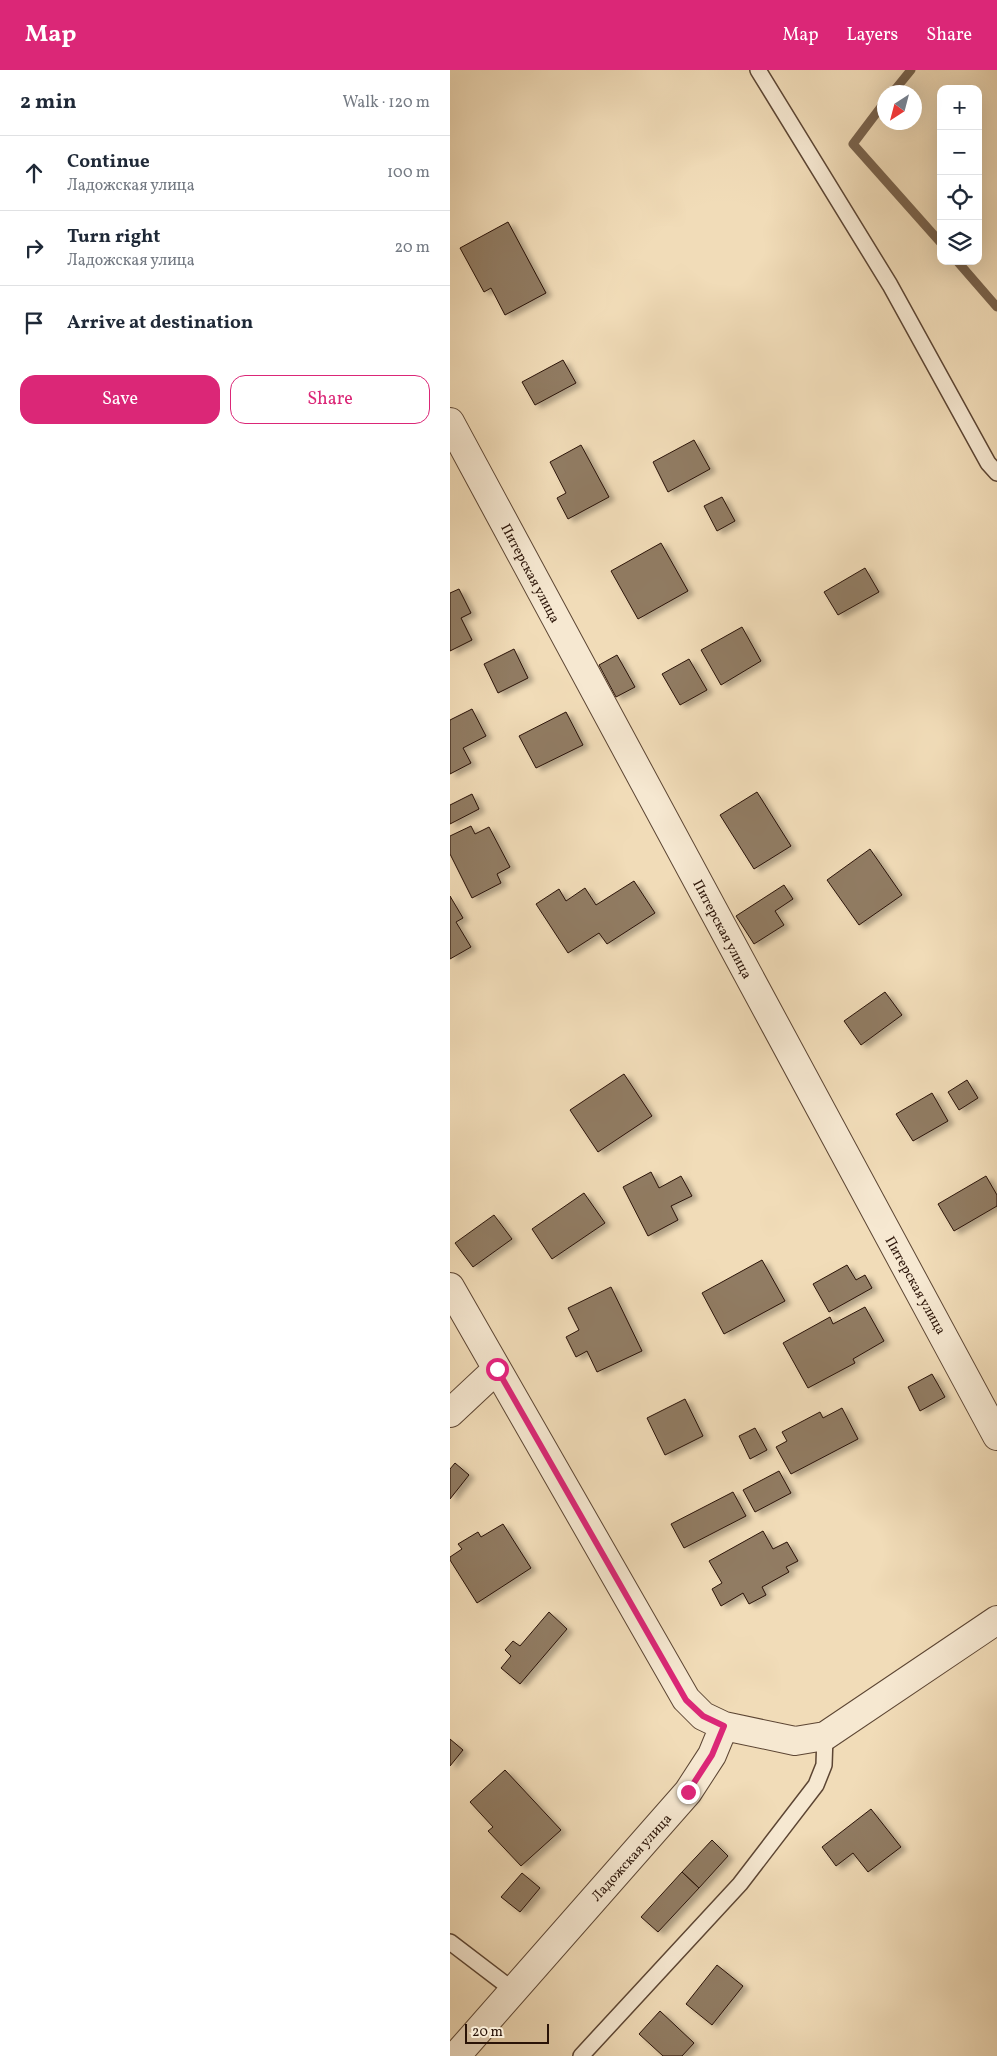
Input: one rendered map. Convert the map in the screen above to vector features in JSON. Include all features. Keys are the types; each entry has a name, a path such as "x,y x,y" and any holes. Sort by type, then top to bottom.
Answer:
{"street":[{"name":"Питерская улица","path":"450,422 997,1436"},
{"path":"450,1287 686,1700 703,1716 724,1726 794,1741 825,1736 997,1620"},
{"path":"450,1413 497,1369"},
{"name":"Ладожская улица","path":"456,2056 512,1990 688,1792 712,1755 724,1726"}],"lane":[{"path":"758,70 890,285 988,463 997,473"},
{"path":"581,2056 740,1884 816,1785 824,1765 825,1736"},
{"path":"450,1942 512,1990"}],"building":[{"path":"508,222 546,293 505,315 491,288 484,292 460,248"},
{"path":"563,360 576,383 535,405 522,382"},
{"path":"694,440 710,469 668,492 653,462"},
{"path":"581,445 609,497 568,519 557,498 566,493 550,462"},
{"path":"722,497 735,521 717,531 704,506"},
{"path":"661,543 688,591 638,619 611,571"},
{"path":"865,568 879,592 838,615 824,592"},
{"path":"459,589 471,613 461,618 472,640 450,651 450,593"},
{"path":"742,627 761,661 721,685 701,650"},
{"path":"514,649 528,678 498,693 484,664"},
{"path":"617,655 635,687 616,697 599,665"},
{"path":"689,659 707,690 680,705 662,674"},
{"path":"472,709 486,736 463,748 471,763 450,774 450,720"},
{"path":"566,712 583,745 536,768 519,736"},
{"path":"757,792 791,846 754,869 720,815"},
{"path":"472,794 479,809 450,824 450,805"},
{"path":"471,826 475,834 489,827 510,867 497,874 501,883 472,898 450,854 450,836"},
{"path":"870,849 902,895 859,925 827,880"},
{"path":"634,881 655,913 607,944 599,933 568,953 536,904 559,889 566,901 585,888 596,905"},
{"path":"784,885 793,899 775,911 784,925 754,944 736,916"},
{"path":"450,896 463,918 456,922 471,947 450,959"},
{"path":"885,992 902,1015 861,1045 844,1021"},
{"path":"624,1074 652,1116 598,1152 570,1110"},
{"path":"967,1080 978,1098 959,1110 948,1092"},
{"path":"932,1093 948,1121 913,1141 896,1114"},
{"path":"651,1172 659,1188 681,1176 692,1196 671,1206 678,1220 648,1236 623,1187"},
{"path":"986,1176 997,1195 997,1206 954,1231 938,1204"},
{"path":"584,1193 605,1223 552,1259 532,1229"},
{"path":"494,1215 512,1239 473,1267 455,1243"},
{"path":"762,1260 785,1301 724,1334 702,1293"},
{"path":"847,1265 856,1280 865,1275 872,1288 829,1312 813,1284"},
{"path":"611,1287 642,1351 597,1372 587,1351 576,1357 566,1337 579,1330 568,1308"},
{"path":"865,1307 884,1341 853,1359 855,1363 808,1388 783,1343 830,1317 833,1324"},
{"path":"932,1374 945,1397 920,1411 908,1387"},
{"path":"685,1399 703,1436 665,1455 647,1418"},
{"path":"842,1408 858,1439 791,1474 776,1447 787,1441 782,1432 820,1412 823,1418"},
{"path":"755,1428 767,1450 750,1459 739,1436"},
{"path":"455,1463 469,1475 450,1499 450,1469"},
{"path":"779,1471 791,1493 755,1512 743,1490"},
{"path":"733,1492 746,1516 684,1548 671,1524"},
{"path":"503,1524 531,1568 477,1603 450,1560 450,1557 462,1549 458,1544 478,1532 481,1537"},
{"path":"763,1531 773,1549 787,1542 798,1561 786,1567 789,1572 762,1587 766,1595 749,1604 743,1593 721,1606 712,1589 722,1583 709,1561"},
{"path":"549,1612 567,1629 520,1684 501,1668 511,1656 505,1650 513,1641 520,1646"},
{"path":"450,1739 463,1750 450,1766"},
{"path":"505,1770 561,1830 521,1866 488,1831 493,1827 470,1802"},
{"path":"871,1809 901,1847 868,1872 853,1853 836,1866 822,1847"},
{"path":"712,1840 728,1856 699,1888 682,1872"},
{"path":"682,1872 699,1888 658,1932 641,1917"},
{"path":"522,1873 540,1888 520,1912 501,1897"},
{"path":"717,1965 743,1986 712,2025 686,2004"},
{"path":"660,2011 694,2043 682,2056 663,2056 639,2034"}],"waterway":[{"path":"899,85 911,70"},
{"path":"877,112 853,144 937,238"},
{"path":"960,265 997,307"}],"route":[{"path":"497,1369 686,1700 703,1716 724,1726 712,1755 688,1792"}]}
